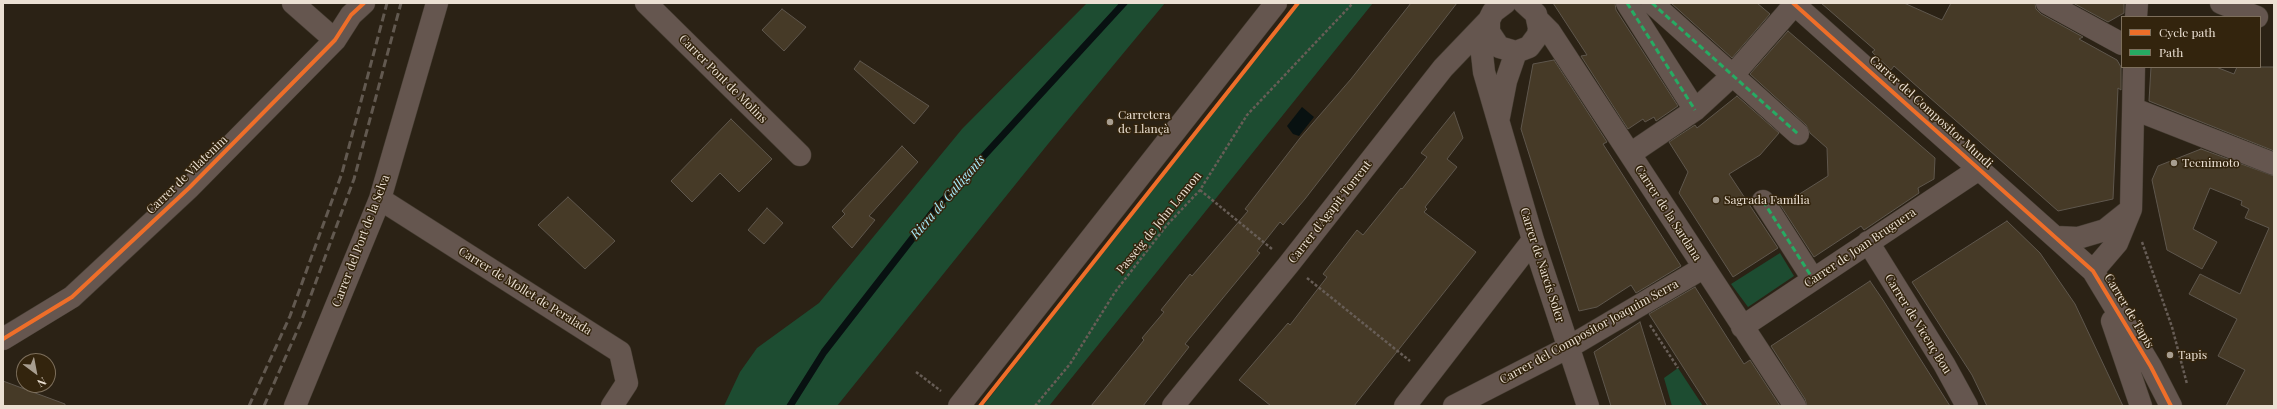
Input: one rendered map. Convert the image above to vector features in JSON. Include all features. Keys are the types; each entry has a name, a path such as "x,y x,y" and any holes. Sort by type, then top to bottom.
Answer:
{"street":[{"path":"294,3 336,40"},
{"name":"Carrer del Port de la Selva","path":"295,406 380,199 437,3"},
{"name":"Carrer Pont de Molins","path":"646,3 800,155"},
{"path":"960,406 1276,3"},
{"name":"Carrer d'Agapit Torrent","path":"1173,406 1289,264 1443,68 1489,26 1493,12 1505,3"},
{"name":"Carrer de la Sardana","path":"1524,3 1532,8 1539,21 1550,32 1703,268 1795,406"},
{"path":"1627,3 1695,110"},
{"path":"1652,3 1733,74 1798,134"},
{"path":"2047,3 2121,43"},
{"path":"2136,16 2137,3"},
{"path":"2221,3 2254,16"},
{"path":"1630,154 1695,110 1733,74 1794,4"},
{"name":"Carrer del Compositor Mundi","path":"1794,4 2056,237"},
{"name":"Carrer de Vilatenim","path":"3,339 72,297 189,188 336,40 354,7"},
{"path":"2261,18 2274,24"},
{"path":"1489,26 1499,47 1516,52 1529,47 1534,41 1538,35 1539,21"},
{"name":"Carrer de Narcís Soler","path":"1489,26 1482,54 1484,72 1533,240 1588,406"},
{"name":"Carrer de Narcís Soler","path":"1499,122 1500,109 1516,52"},
{"name":"Carrer de Tapis","path":"2093,271 2117,243 2131,209 2134,68"},
{"path":"2134,109 2274,164"},
{"name":"Carrer de Joan Bruguera","path":"1742,327 1979,169"},
{"name":"Carrer de Mollet de Peralada","path":"380,199 620,352 626,383 612,406"},
{"path":"1763,201 1813,280"},
{"path":"2056,237 2078,238 2105,230 2131,209"},
{"name":"Carrer de Tapis","path":"2056,237 2093,271 2151,367 2171,406"},
{"path":"1405,406 1533,240"},
{"name":"Carrer de Vicenç Bou","path":"1868,242 1944,364 1967,406"},
{"name":"Carrer del Compositor Joaquim Serra","path":"1454,406 1568,347 1703,268"},
{"name":"Carrer de Tapis","path":"2093,271 2141,406"}],"path":[{"path":"1200,190 1428,376"},
{"path":"2131,209 2172,327 2189,390"},
{"path":"1637,306 1678,368"},
{"path":"916,372 960,406"}],"green space":[{"path":"1087,3 1165,3 1048,144 837,406 724,406 740,372 757,348 819,303 962,129"},
{"path":"1298,3 1373,3 1049,406 983,406"},
{"path":"1780,253 1794,276 1748,307 1731,284"},
{"path":"1678,368 1703,406 1672,406 1664,378"}],"shaded area":[{"path":"1302,107 1314,117 1299,136 1293,134 1287,126"}],"building":[{"path":"1411,3 1457,3 1305,199 1283,225 1280,222 1257,251 1260,253 1185,344 1189,347 1143,406 1091,406 1144,340 1142,338 1164,312 1161,310 1190,274 1192,276 1248,211 1245,209 1300,138 1351,79"},
{"path":"1553,3 1615,3 1616,10 1678,106 1656,121 1654,117 1645,122 1643,119 1628,129 1581,56 1587,55"},
{"path":"1671,3 1757,3 1770,14 1732,58"},
{"path":"1821,3 1904,3 1942,20 1951,3 2035,3 2036,9 2041,14 2083,37 2079,39 2117,60 2121,67 2121,90 2118,88 2113,199 2058,211 1894,66 1891,70 1872,52 1875,50"},
{"path":"2073,3 2124,3 2124,13 2108,22"},
{"path":"782,9 806,27 784,51 762,30"},
{"path":"1788,31 1935,158 1934,179 1918,188 1919,193 1864,230 1861,226 1814,257 1779,203 1788,198 1790,200 1828,176 1827,148 1810,133 1806,125 1750,74"},
{"path":"1554,60 1607,142 1603,144 1681,266 1636,293 1631,285 1597,307 1579,311 1521,129 1533,64"},
{"path":"860,61 929,106 914,124 854,69"},
{"path":"2274,67 2274,151 2149,101 2151,68 2219,68 2234,74 2237,68"},
{"name":"Sagrada Família","path":"1737,96 1779,133 1760,155 1729,174 1778,248 1733,277 1679,193 1688,172 1669,142 1695,125 1697,128"},
{"path":"1454,112 1463,138 1447,159 1457,167 1425,207 1427,209 1424,212 1476,252 1354,406 1271,406 1239,380 1288,323 1290,325 1327,277 1323,274 1357,230 1363,235 1401,188 1402,189 1427,157 1421,153"},
{"path":"731,119 772,159 739,192 720,173 692,202 671,181"},
{"path":"902,146 918,162 869,216 875,220 852,248 832,227 845,214 842,211"},
{"path":"2201,149 2274,176 2274,406 2226,406 2245,370 2218,356 2237,319 2189,294 2200,274 2240,294 2269,228 2245,218 2249,209 2241,205 2242,201 2210,188 2193,229 2217,242 2202,269 2167,250 2152,180 2158,166"},
{"path":"568,197 615,241 585,269 538,225"},
{"path":"767,208 783,223 764,244 748,230"},
{"path":"2007,221 2040,253 2075,304 2123,406 1987,406 1972,375 1912,282"},
{"path":"1870,281 1950,406 1807,406 1805,399 1771,346"},
{"path":"1695,287 1744,364 1750,360 1780,406 1708,406 1649,314"},
{"path":"1640,322 1666,406 1611,406 1594,352"},
{"path":"3,381 16,386 16,393 35,393 65,404 65,406 3,406"}],"waterway":[{"name":"Riera de Galligants","path":"790,406 824,352 936,208 1124,3"}],"railway":[{"path":"249,406 290,316 342,173 387,3"},
{"path":"264,406 301,322 354,179 401,3"}],"marked path":[{"path":"1627,3 1695,110"},
{"path":"1652,3 1798,134"},
{"path":"1763,201 1813,279"}],"cycle path":[{"path":"3,339 72,297 189,188 335,40 351,15 364,3"},
{"path":"980,406 1298,3"},
{"path":"1793,3 2093,271 2151,367 2171,406"}],"place":[{"name":"Carretera de Llançà","path":"1110,122"},
{"name":"Tecnimoto","path":"2174,163"},
{"name":"Sagrada Família","path":"1716,200"},
{"name":"Tapis","path":"2170,355"}]}
